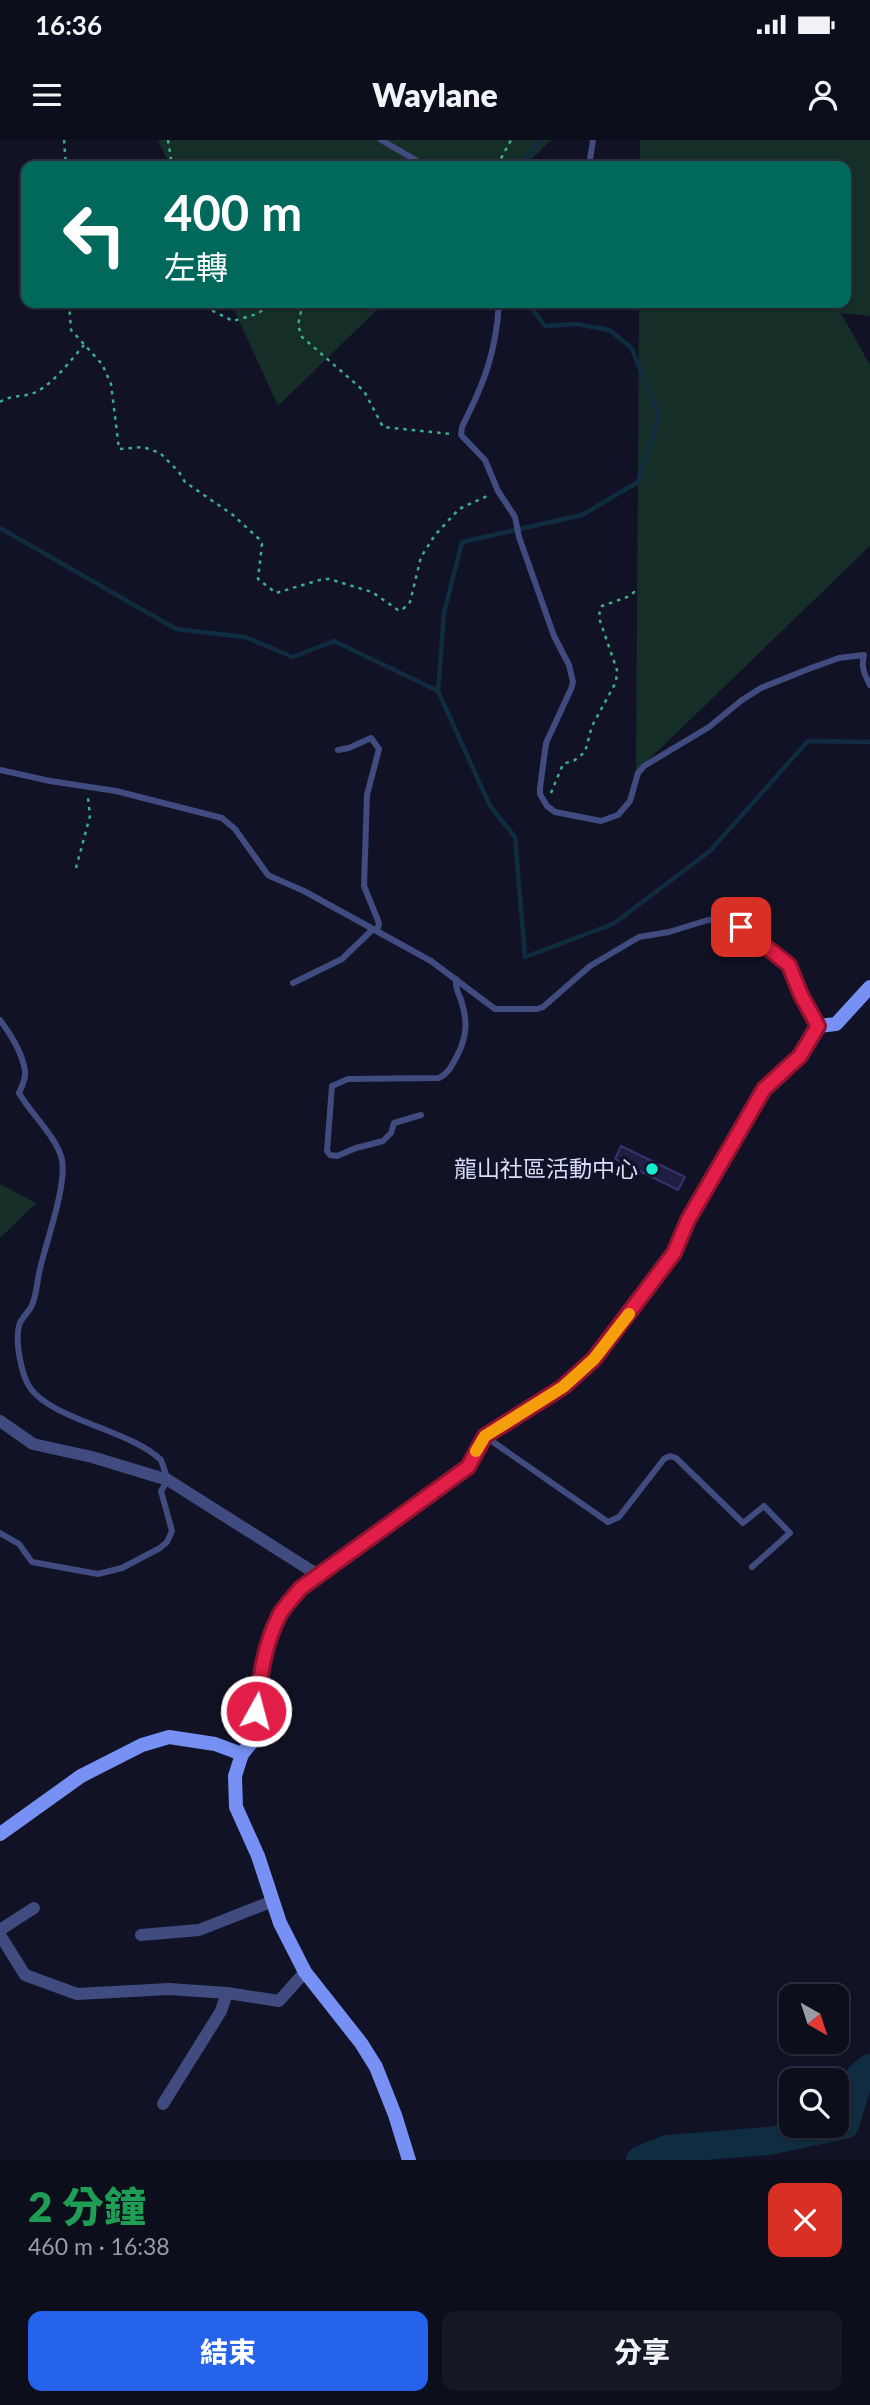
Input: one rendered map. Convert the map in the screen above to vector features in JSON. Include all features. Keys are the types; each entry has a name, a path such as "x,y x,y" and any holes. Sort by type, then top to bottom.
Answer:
{"street":[{"path":"408,2160 391,2103 376,2067 361,2043 305,1972 280,1923 258,1856 236,1807 235,1776 242,1754 251,1743 260,1678 271,1636 281,1612 301,1588 468,1467 485,1436 563,1387 594,1359 674,1253 688,1220 764,1089 800,1056 818,1026 836,1024 870,987"},
{"path":"0,1421 33,1444 92,1457 168,1480 317,1575"},
{"path":"0,1833 81,1776 142,1745 169,1737 215,1744 242,1754"},
{"path":"141,1935 199,1930 273,1900"},
{"path":"34,1908 0,1933 25,1975 77,1994 169,1989 227,1993 279,2001 305,1972"},
{"path":"163,2104 220,2011 227,1993"}],"lane":[{"path":"380,140 417,161"},
{"path":"590,161 593,140"},
{"path":"499,308 495,347 461,435 485,460 498,491 515,517 519,537 554,636 569,665 573,682 546,743 540,794 547,806 555,812 601,821 618,815 630,801 638,773 651,760 709,727 761,688 811,668 839,658 864,655 864,675 870,685"},
{"path":"293,984 342,959 378,928 379,923 364,886 367,795 379,749 371,738 338,750"},
{"path":"0,770 84,785 222,818 235,829 268,875 304,891 431,961 495,1009 537,1009 550,1002 590,966 639,937 720,919 741,927 789,965 818,1026"},
{"path":"421,1115 394,1123 391,1133 383,1141 356,1147 337,1156 330,1155 327,1151 330,1092 336,1083 348,1079 439,1078 450,1070 463,1046 467,1027 455,986 456,979"},
{"path":"0,1020 10,1032 24,1068 25,1074 19,1093 58,1149 63,1164 33,1304 18,1329 17,1341 28,1384 39,1398 62,1411 103,1427 161,1460 168,1480 161,1491 172,1531 171,1537 160,1548 122,1568 92,1574 32,1562 19,1544 0,1533"},
{"path":"485,1436 608,1522 619,1517 664,1459 670,1456 676,1458 743,1522 764,1506 790,1533 752,1567"}],"path":[{"path":"64,140 66,161"},
{"path":"167,140 171,161"},
{"path":"500,161 511,140"},
{"path":"69,308 71,330 102,364 111,384 119,449 143,447 160,453 179,471 185,482 233,515 262,544 258,579 276,593 329,579 372,592 402,610 410,602 421,557 435,535 458,509 498,491"},
{"path":"207,308 233,321 257,314 266,308"},
{"path":"302,308 299,325 302,337 365,391 383,427 461,435"},
{"path":"0,402 38,391 54,378 84,345"},
{"path":"547,806 563,764 575,760 585,752 592,726 616,682 617,670 599,618 600,609 631,596 634,589"},
{"path":"76,868 90,816 84,785"}],"green space":[{"path":"158,140 551,140 529,161 168,161"},
{"path":"640,140 870,140 870,316 841,313 870,365 870,546 636,772 639,308 851,308 851,161 640,161"},
{"path":"233,308 379,308 278,406"},
{"path":"0,1184 36,1203 0,1238"}],"building":[{"name":"龍山社區活動中心","path":"621,1146 685,1177 678,1190 615,1159"}],"waterway":[{"path":"524,161 540,140"},
{"path":"532,308 545,326 577,324 609,330 631,347 659,416 638,482 582,515 462,542 444,613 438,691 490,806 515,837 525,957 613,924 710,851 808,741 870,742"},
{"path":"0,528 176,629 245,637 293,657 334,641 438,691"},
{"path":"640,2160 667,2149 768,2141 845,2125 860,2076 870,2068"}],"slow traffic":[{"path":"476,1451 485,1436 563,1387 594,1359 629,1314"}],"place":[{"name":"龍山社區活動中心","path":"652,1169"}],"route":[{"path":"256,1711 260,1678 271,1636 281,1612 301,1588 468,1467 485,1436 563,1387 594,1359 674,1253 688,1220 764,1089 800,1056 818,1026 801,995 796,977 789,965 741,927"}]}
